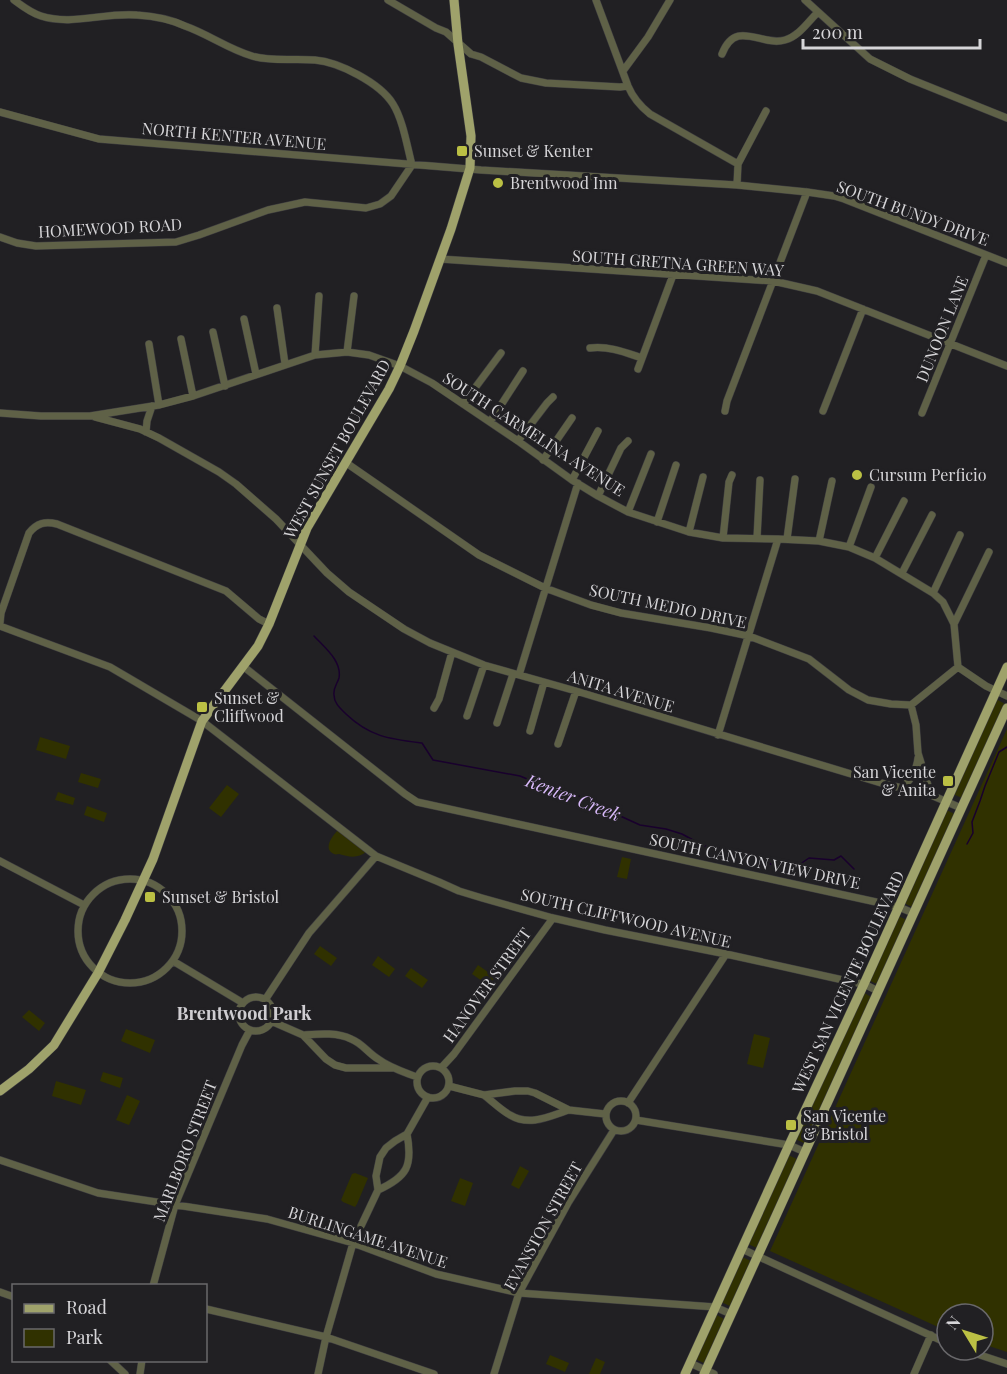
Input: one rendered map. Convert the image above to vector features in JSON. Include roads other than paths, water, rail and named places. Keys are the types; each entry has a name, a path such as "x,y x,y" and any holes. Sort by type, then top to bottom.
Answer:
{"main road":[{"name":"WEST SUNSET BOULEVARD","path":"0,1091 29,1069 54,1045 98,973 144,880 173,806 202,721 258,646 307,528 389,389 400,366 440,259 470,168 471,136 454,0"},
{"name":"WEST SAN VICENTE BOULEVARD","path":"685,1374 1007,667"},
{"name":"WEST SAN VICENTE BOULEVARD","path":"708,1373 731,1314 1007,708"}],"street":[{"path":"14,0 28,10 55,19 69,20 117,14 154,17 187,26 235,51 255,57 318,60 352,71 374,85 393,104 399,117 412,165"},
{"path":"388,0 435,28 446,32 473,54 521,78 546,83 628,86"},
{"path":"596,0 632,96 639,105 650,114 738,164"},
{"path":"623,71 648,37 670,0"},
{"path":"805,0 879,65 1007,118"},
{"path":"722,54 725,46 736,36 750,36 776,42 787,39 796,35 818,12"},
{"path":"737,184 738,164 766,111"},
{"name":"NORTH KENTER AVENUE","path":"0,112 99,139 412,165 737,184"},
{"name":"HOMEWOOD ROAD","path":"0,237 36,246 176,242 268,210 305,202 366,208 380,204 392,196 412,165"},
{"name":"SOUTH BUNDY DRIVE","path":"737,184 834,196 1007,263"},
{"path":"725,411 727,400 807,192"},
{"name":"DUNOON LANE","path":"922,413 986,255"},
{"name":"SOUTH GRETNA GREEN WAY","path":"440,259 773,281 817,291 1007,366"},
{"path":"638,369 674,275"},
{"path":"315,355 319,296"},
{"path":"347,352 354,296"},
{"path":"277,308 285,364"},
{"path":"823,411 863,309"},
{"path":"244,319 256,374"},
{"path":"213,332 225,386"},
{"path":"181,339 194,396"},
{"path":"146,432 147,421 156,405 149,344"},
{"path":"590,348 614,348 642,358"},
{"name":"SOUTH CARMELINA AVENUE","path":"90,416 194,396 315,355 347,352 369,355 400,366 432,383 543,460 598,496 628,512 689,532 723,538 819,541 849,547 875,558 933,593 943,602 954,624 958,667"},
{"path":"463,404 501,353"},
{"path":"490,423 523,371"},
{"path":"518,441 553,397"},
{"path":"0,413 90,416"},
{"name":"ANITA AVENUE","path":"90,416 146,432 207,464 236,484 276,519 327,573 349,592 404,629 452,652 484,665 718,735 881,783 931,795 961,808"},
{"path":"543,460 572,418"},
{"path":"497,723 545,588 575,481 597,431"},
{"path":"598,496 621,448 628,441"},
{"path":"628,512 651,454"},
{"name":"SOUTH MEDIO DRIVE","path":"345,462 479,555 545,588 621,613 749,636 809,659 849,690 868,700 911,705"},
{"path":"657,522 676,465"},
{"path":"723,538 729,482 732,475"},
{"path":"689,532 703,477"},
{"path":"787,539 795,479"},
{"path":"757,538 760,480"},
{"path":"819,541 832,481"},
{"path":"849,547 871,487"},
{"path":"875,558 904,501"},
{"path":"902,573 932,515"},
{"path":"0,625 1,613 30,533 34,527 48,522 226,591 259,619 269,624"},
{"path":"933,593 960,535"},
{"path":"718,735 778,538"},
{"path":"954,624 989,552"},
{"name":"SOUTH CLIFFWOOD AVENUE","path":"0,625 110,667 202,721 376,856 459,891 553,918 864,984 878,991"},
{"path":"434,708 439,699 452,652"},
{"path":"467,716 484,665"},
{"name":"SOUTH CANYON VIEW DRIVE","path":"244,667 417,802 899,907 913,913"},
{"path":"903,787 912,779 918,762 916,725 911,705 958,667 986,686 1007,696"},
{"path":"530,731 544,682"},
{"path":"558,744 576,691"},
{"path":"918,753 931,795"},
{"path":"265,1000 309,933 376,856"},
{"path":"0,861 84,905"},
{"path":"130,878 144,880 162,890 180,911 183,928 181,944 173,961 161,972 149,978 134,982 109,980 98,973 80,952 77,942 84,905 108,883 130,878"},
{"name":"HANOVER STREET","path":"441,1068 454,1054 553,918"},
{"path":"628,1103 726,954"},
{"path":"173,961 243,1003"},
{"path":"256,997 265,1000 271,1007 273,1016 269,1025 260,1030 250,1030 243,1025 239,1017 243,1003 256,997"},
{"path":"271,1021 303,1035 335,1065 346,1068 392,1068"},
{"name":"MARLBORO STREET","path":"154,1284 175,1205 250,1030"},
{"path":"303,1035 349,1037 392,1068 417,1077"},
{"path":"435,1065 441,1068 449,1077 447,1091 438,1097 424,1095 418,1089 417,1077 420,1071 435,1065"},
{"path":"449,1086 484,1095 528,1091 569,1110 605,1114"},
{"path":"484,1095 509,1115 526,1121 536,1121 569,1110"},
{"path":"318,1374 326,1337 353,1244 378,1190 376,1176 380,1157 395,1141 407,1134 428,1097"},
{"path":"614,1102 628,1103 635,1110 636,1120 627,1131 618,1132 607,1124 605,1114 614,1102"},
{"path":"636,1120 789,1145 805,1152"},
{"name":"EVANSTON STREET","path":"494,1374 519,1293 568,1203 614,1130"},
{"path":"378,1190 399,1178 406,1169 410,1149 407,1134"},
{"name":"BURLINGAME AVENUE","path":"0,1160 98,1193 267,1219 353,1244 436,1274 519,1293 715,1307 731,1314"},
{"path":"741,1249 935,1337"},
{"path":"207,1309 326,1337 434,1374"},
{"path":"914,1374 931,1335"},
{"path":"112,1362 125,1374"},
{"path":"690,1363 708,1373"}],"waterway":[{"name":"Kenter Creek","path":"314,636 332,655 338,666 339,678 334,698 342,710 355,722 381,736 422,743 433,760 520,776 599,804 640,825 666,829 682,834 704,846 732,850 790,871 809,858 834,860 841,856 854,869"},
{"name":"Kenter Creek","path":"967,844 973,833 972,822 999,752 1007,747"}],"place":[{"name":"Sunset & Kenter","path":"462,151"},
{"name":"Brentwood Inn","path":"498,183"},
{"name":"Cursum Perficio","path":"857,475"},
{"name":"Sunset & Cliffwood","path":"202,707"},
{"name":"San Vicente & Anita","path":"948,781"},
{"name":"Sunset & Bristol","path":"150,897"},
{"name":"San Vicente & Bristol","path":"791,1125"}],"district":[{"name":"Brentwood Park","path":"244,1014"}]}
